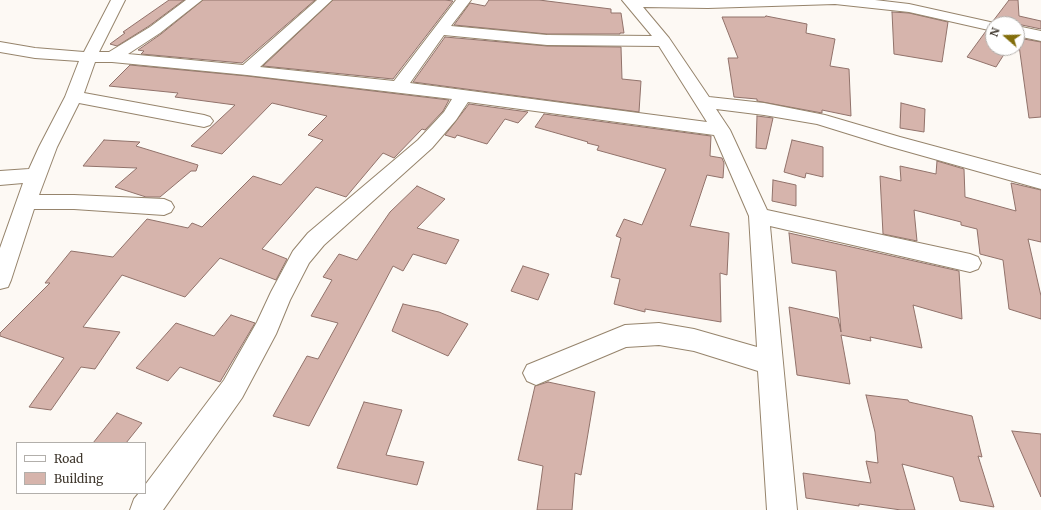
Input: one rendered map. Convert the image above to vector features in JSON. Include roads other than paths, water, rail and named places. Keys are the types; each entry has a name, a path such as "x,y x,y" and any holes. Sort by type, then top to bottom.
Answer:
{"street":[{"path":"2,268 36,175 48,147 74,97 89,57 118,0"},
{"path":"112,57 155,30 195,0"},
{"path":"247,70 324,0"},
{"path":"399,87 440,30 464,0"},
{"path":"630,1 708,4 835,0 909,8 985,24"},
{"path":"630,1 664,41 721,130 759,216 772,363 782,510"},
{"path":"440,30 547,40 664,41"},
{"path":"1025,33 1041,36"},
{"path":"0,47 35,53 112,57 399,87 721,130"},
{"path":"145,510 233,388 267,327 279,299 301,257 316,239 425,144 450,116 463,96"},
{"path":"74,97 204,121"},
{"path":"703,102 764,109 819,119 895,142 1041,182"},
{"path":"0,178 36,175"},
{"path":"26,202 74,202 164,207"},
{"path":"759,216 970,262"},
{"path":"536,373 625,336 659,334 694,340 772,363"}]}
